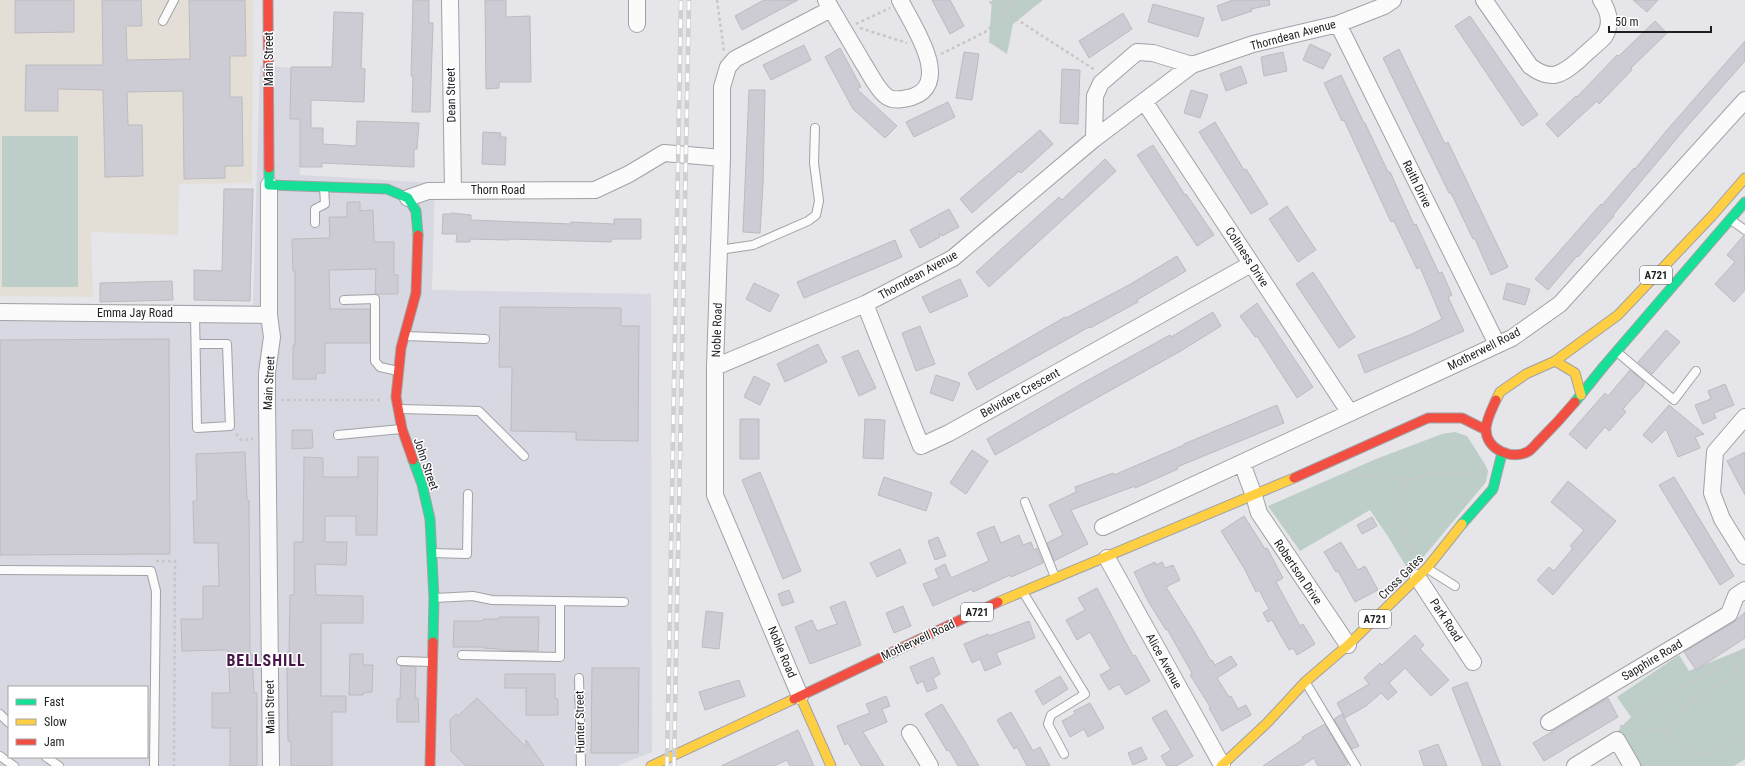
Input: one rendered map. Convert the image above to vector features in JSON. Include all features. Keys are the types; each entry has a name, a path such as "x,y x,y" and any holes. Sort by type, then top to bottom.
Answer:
{"main road":[{"name":"Main Street","path":"268,0 268,185"},
{"name":"A721","path":"1486,430 1490,412 1500,392 1526,374 1555,361 1618,315 1712,216 1745,178"},
{"path":"268,185 387,189 408,198"},
{"name":"John Street","path":"408,198 416,211 418,226 418,264 416,292 404,336 398,371 396,397 402,429 422,484 430,519 434,598 430,766"},
{"name":"A721","path":"1502,453 1517,455 1529,451 1560,420 1616,352 1745,202"},
{"path":"1555,361 1575,373 1581,395"},
{"name":"Motherwell Road","path":"651,766 1022,591 1107,558 1254,496 1428,418 1462,418 1486,430"},
{"path":"1486,430 1491,444 1502,453"},
{"name":"Cross Gates","path":"1222,766 1305,682 1348,645 1423,573 1458,529 1493,489 1498,476 1502,453"},
{"path":"800,696 831,766"}],"street":[{"name":"Dean Street","path":"450,0 453,190"},
{"path":"637,0 637,24"},
{"name":"Thorndean Avenue","path":"715,367 865,304 953,258 1094,139 1192,65 1253,44 1338,24 1384,6 1392,0"},
{"path":"1484,0 1530,66 1537,72 1548,75 1556,75 1564,72 1604,37 1608,31 1609,22 1608,14 1601,0"},
{"path":"728,67 735,59 829,4 873,79 886,96 895,99 904,99 916,96 926,88 931,77 930,59 900,1"},
{"name":"Raith Drive","path":"1338,24 1497,344"},
{"path":"1094,139 1095,96 1103,81 1137,52 1153,53 1192,65"},
{"name":"Noble Road","path":"728,67 722,88 722,158 715,367 715,495 800,696"},
{"name":"Motherwell Road","path":"1103,527 1512,338 1560,304 1745,100"},
{"name":"Coltness Drive","path":"1144,101 1350,413"},
{"name":"Thorn Road","path":"408,198 428,191 595,190 629,174 664,153 722,158"},
{"name":"Main Street","path":"268,185 269,315 272,337 267,373 270,766"},
{"name":"Belvidere Crescent","path":"865,304 921,446 949,433 1251,264"},
{"name":"Emma Jay Road","path":"0,312 269,315"},
{"path":"1745,416 1715,452 1712,493 1722,519 1745,556"},
{"path":"1242,463 1254,496"},
{"name":"Robertson Drive","path":"1254,496 1259,513 1348,645"},
{"name":"Alice Avenue","path":"1107,558 1222,766"},
{"name":"Park Road","path":"1423,573 1473,662"},
{"name":"Sapphire Road","path":"1549,722 1729,614 1736,596 1745,590"},
{"path":"910,733 930,766"},
{"path":"1575,766 1618,742 1632,766"}],"lane":[{"path":"163,21 174,0"},
{"path":"719,250 753,245 808,221 816,215 819,201 814,163 815,128"},
{"path":"315,223 315,209 325,204 324,187"},
{"path":"1730,219 1745,230"},
{"path":"344,300 376,299 375,361 380,367 398,371"},
{"path":"195,314 197,428 230,426 227,344 196,344"},
{"path":"404,336 485,339"},
{"path":"1616,352 1674,400 1696,371"},
{"path":"399,409 479,411 524,456"},
{"path":"338,435 402,429"},
{"path":"432,553 467,554 468,494"},
{"path":"1024,502 1056,578"},
{"path":"0,570 151,572 156,591 154,766"},
{"path":"1423,573 1455,586"},
{"path":"1022,591 1085,694 1051,715 1048,724 1064,754"},
{"path":"434,598 474,596 492,600 624,602"},
{"path":"462,655 560,657 560,602"},
{"path":"401,661 432,662"},
{"name":"Hunter Street","path":"579,678 581,766"},
{"path":"1305,682 1356,766"},
{"path":"0,714 8,722"},
{"path":"0,756 14,766"},
{"path":"47,758 59,766"}],"path":[{"path":"717,0 728,67"},
{"path":"1011,0 1007,13 1098,72 1103,81"},
{"path":"852,26 900,1"},
{"path":"267,400 386,400 396,397"},
{"path":"230,426 241,440 267,439"},
{"path":"1347,472 1406,480 1439,472 1498,476"},
{"path":"1406,480 1402,503 1405,538 1410,551 1423,573"},
{"path":"139,571 149,562 175,561 174,766"},
{"path":"1618,742 1621,726 1745,649"},
{"path":"1670,734 1682,709 1731,676 1738,665 1738,653"},
{"path":"1736,668 1745,684"},
{"path":"1618,742 1650,729 1670,734 1686,755 1715,752 1745,738"}],"shaded area":[{"path":"0,0 253,0 252,183 179,184 178,235 91,232 93,297 0,296"},
{"path":"992,0 1043,0 1013,24 1007,54 989,42"},
{"path":"260,65 300,69 300,175 435,183 432,290 651,294 652,752 617,766 0,766 0,303 253,305"},
{"path":"2,136 78,136 78,287 2,287"},
{"path":"1455,432 1467,436 1486,466 1488,471 1486,482 1410,573 1370,510 1300,551 1268,506 1376,459 1442,434"},
{"path":"1745,648 1745,759 1734,766 1638,766 1616,733 1631,717 1617,697 1679,655 1689,671"}],"building":[{"path":"15,0 74,0 74,32 15,33"},
{"path":"102,0 141,0 142,26 126,26 127,60 190,59 189,0 245,0 246,56 230,56 230,97 242,97 243,166 225,166 225,178 184,179 183,91 127,92 128,125 142,125 143,176 105,177 103,90 58,89 58,111 25,111 26,65 103,65"},
{"path":"413,0 429,0 429,23 433,23 430,112 412,112 413,76 411,76"},
{"path":"485,0 506,0 506,17 530,16 531,82 499,82 499,88 486,89"},
{"path":"764,0 798,0 742,30 735,16"},
{"path":"932,0 950,0 964,26 950,34"},
{"path":"1233,0 1269,0 1270,5 1251,9 1252,11 1222,21 1217,6"},
{"path":"1633,0 1658,0 1647,12"},
{"path":"1153,4 1204,18 1198,37 1148,22"},
{"path":"334,12 363,13 361,68 365,69 364,102 311,100 311,128 323,128 323,144 356,146 357,121 419,123 417,149 414,149 414,167 322,163 322,167 300,167 300,119 290,119 291,67 332,67"},
{"path":"1123,13 1132,29 1089,58 1079,41"},
{"path":"1470,16 1538,115 1522,126 1455,26"},
{"path":"1655,21 1667,33 1631,68 1632,70 1599,104 1597,101 1558,137 1546,124 1576,96 1577,97 1617,55 1619,56"},
{"path":"1745,41 1745,61 1683,131 1613,215 1614,216 1548,290 1535,279 1601,204 1602,205 1634,168 1635,169"},
{"path":"1310,44 1331,54 1323,69 1303,60"},
{"path":"804,45 811,60 771,80 763,65"},
{"path":"840,48 861,87 857,89 897,126 885,138 853,109 825,57"},
{"path":"1399,49 1445,144 1448,142 1508,267 1491,275 1475,239 1473,239 1451,193 1449,193 1383,58"},
{"path":"964,52 979,54 972,100 956,98"},
{"path":"1283,52 1287,71 1264,76 1261,57"},
{"path":"1241,66 1247,83 1226,91 1220,74"},
{"path":"1062,69 1080,70 1078,124 1060,123"},
{"path":"1341,75 1388,172 1390,172 1414,225 1416,224 1439,273 1442,272 1452,295 1448,297 1464,331 1365,373 1358,355 1412,334 1442,319 1420,267 1417,269 1394,221 1391,222 1344,120 1342,121 1324,83"},
{"path":"749,90 765,90 763,184 760,233 743,232"},
{"path":"1191,90 1208,95 1200,118 1184,113"},
{"path":"948,102 955,117 914,137 906,122"},
{"path":"1215,122 1244,170 1246,169 1268,204 1251,214 1199,132"},
{"path":"1040,130 1053,144 1021,173 1019,171 972,213 960,199"},
{"path":"483,132 501,133 500,137 506,137 505,165 482,164"},
{"path":"1153,145 1185,195 1186,194 1214,235 1197,246 1137,155"},
{"path":"1105,159 1116,171 989,287 976,272 1059,197 1062,200"},
{"path":"224,189 253,189 250,301 194,300 194,270 222,271"},
{"path":"347,202 360,202 360,211 373,210 374,242 394,242 394,275 398,275 398,294 375,294 376,269 329,270 330,309 370,309 370,343 325,343 325,373 316,373 316,379 293,379 293,345 295,345 295,271 293,271 292,239 330,238 329,217 347,217"},
{"path":"1287,206 1316,250 1298,262 1269,219"},
{"path":"949,209 959,227 942,236 939,233 940,237 920,248 910,230"},
{"path":"451,213 471,215 471,220 571,224 571,222 614,224 614,219 641,219 641,239 612,239 611,242 470,239 470,242 456,242 457,234 442,234 443,214"},
{"path":"1744,235 1745,290 1734,302 1715,284 1735,262 1727,255"},
{"path":"895,240 902,257 804,298 797,282"},
{"path":"1177,256 1186,271 1137,300 1138,302 1090,328 1089,327 977,390 968,373 1065,317 1066,318 1129,285"},
{"path":"1313,272 1355,337 1339,348 1296,284"},
{"path":"960,279 968,296 930,313 922,297"},
{"path":"172,281 173,300 100,302 100,283"},
{"path":"754,283 779,295 770,312 746,299"},
{"path":"1507,283 1530,289 1525,305 1503,299"},
{"path":"1257,303 1313,387 1297,398 1257,336 1255,337 1240,316"},
{"path":"500,307 621,308 621,326 639,326 638,441 576,440 576,432 511,431 512,367 499,367"},
{"path":"1213,312 1221,326 1179,352 995,455 987,439 1081,384 1170,335 1171,337"},
{"path":"920,326 935,364 916,371 902,333"},
{"path":"1666,330 1680,342 1652,374 1638,362"},
{"path":"169,339 170,554 0,555 0,340"},
{"path":"818,344 827,362 785,382 777,364"},
{"path":"858,350 876,388 859,396 842,357"},
{"path":"1630,370 1644,382 1644,385 1623,409 1626,412 1609,431 1605,427 1586,449 1569,434 1605,393 1608,396"},
{"path":"936,375 960,383 953,401 930,393"},
{"path":"754,376 770,384 760,405 744,397"},
{"path":"1725,384 1734,405 1714,413 1716,418 1703,424 1695,405 1711,399 1708,391"},
{"path":"1277,405 1284,423 1177,467 1178,469 1135,488 1135,486 1071,510 1088,544 1054,561 1047,543 1063,535 1049,505 1076,492 1075,487 1113,473 1114,475"},
{"path":"1669,405 1704,434 1695,437 1700,448 1678,457 1666,429 1652,443 1643,435"},
{"path":"740,419 759,419 759,459 740,459"},
{"path":"865,419 885,420 883,459 863,458"},
{"path":"292,430 312,430 313,448 292,449"},
{"path":"972,450 988,461 966,494 950,483"},
{"path":"245,452 247,500 249,500 250,654 252,654 254,693 257,693 257,766 230,766 230,728 212,728 212,693 230,693 228,650 182,651 181,619 203,619 203,586 219,586 218,543 194,543 193,501 197,501 196,454"},
{"path":"1745,452 1745,495 1727,461"},
{"path":"304,457 323,458 323,477 358,477 358,457 378,457 377,535 356,535 356,516 325,516 325,542 347,542 346,565 315,564 316,595 363,596 363,623 321,623 321,696 346,696 346,712 332,712 332,766 291,766 291,741 288,741 287,652 289,652 290,595 294,595 294,542 303,542"},
{"path":"760,472 801,571 783,579 742,480"},
{"path":"884,477 932,493 926,511 878,495"},
{"path":"1674,477 1734,576 1720,585 1659,485"},
{"path":"1568,481 1616,521 1553,595 1537,580 1549,567 1554,571 1573,548 1570,546 1584,530 1551,502"},
{"path":"1244,516 1265,549 1267,548 1283,578 1276,582 1300,626 1303,624 1315,644 1297,655 1293,648 1289,650 1272,620 1268,622 1263,613 1269,609 1259,590 1256,592 1244,568 1221,531"},
{"path":"1372,517 1377,526 1362,534 1357,525"},
{"path":"994,526 1001,543 1019,535 1023,545 1031,542 1034,550 1037,548 1043,563 1011,577 1010,575 973,592 972,589 933,606 923,584 939,578 935,569 945,564 951,578 989,561 977,533"},
{"path":"938,537 946,556 935,560 928,541"},
{"path":"1341,542 1358,570 1365,566 1378,590 1355,602 1338,571 1336,572 1324,552"},
{"path":"900,549 906,563 877,577 870,563"},
{"path":"1155,562 1156,565 1162,562 1165,568 1173,565 1180,580 1166,587 1211,661 1212,660 1215,665 1231,656 1237,665 1217,678 1229,697 1231,696 1238,709 1246,705 1251,715 1222,731 1209,708 1211,708 1190,675 1192,673 1167,629 1166,630 1148,601 1134,572"},
{"path":"1097,588 1133,656 1135,655 1150,681 1126,695 1119,684 1109,690 1100,675 1111,669 1090,632 1077,640 1066,620 1085,610 1078,598"},
{"path":"789,590 794,602 782,606 778,594"},
{"path":"845,601 861,645 810,664 795,627 812,620 817,631 837,624 830,607"},
{"path":"903,606 911,626 894,633 886,613"},
{"path":"706,611 723,613 719,649 702,647"},
{"path":"1745,612 1745,638 1696,670 1684,652 1734,622"},
{"path":"499,617 539,617 538,651 499,650 483,648 484,647 453,647 454,621 483,621 483,619 499,619"},
{"path":"1029,621 1035,638 996,653 1001,664 985,671 980,659 972,663 964,644 988,634 989,636"},
{"path":"1415,635 1424,645 1420,649 1449,680 1431,696 1405,668 1389,683 1397,692 1388,700 1381,693 1366,706 1345,718 1337,703 1369,684 1364,678 1380,663 1382,665"},
{"path":"350,654 363,654 363,665 373,665 372,692 363,693 363,695 349,695"},
{"path":"933,657 940,674 933,678 937,688 927,692 923,681 917,684 910,667"},
{"path":"401,666 416,667 415,698 418,698 419,722 397,722 397,699 400,699"},
{"path":"592,668 639,668 638,753 591,753"},
{"path":"505,674 555,674 555,699 558,699 558,715 526,715 526,688 505,688"},
{"path":"1060,676 1068,689 1043,705 1035,691"},
{"path":"739,680 745,696 705,710 699,692"},
{"path":"1467,682 1501,766 1483,766 1452,688"},
{"path":"886,696 890,706 882,709 887,722 863,732 884,766 861,766 848,743 845,745 837,726 870,713 866,704"},
{"path":"477,698 526,747 526,740 544,766 466,766 451,751 450,720 456,714 458,716"},
{"path":"1608,698 1618,717 1544,761 1533,743"},
{"path":"1090,703 1104,728 1088,737 1084,729 1070,737 1062,721 1075,714 1074,711"},
{"path":"942,704 979,766 958,766 949,750 947,751 925,714"},
{"path":"1166,710 1193,756 1176,766 1167,766 1161,756 1171,750 1152,718"},
{"path":"1011,712 1033,751 1040,747 1050,766 1027,766 1017,747 1014,749 997,720"},
{"path":"1342,714 1359,746 1352,749 1334,719"},
{"path":"1325,724 1348,764 1344,766 1318,766 1314,758 1301,766 1263,766 1303,739 1302,737"},
{"path":"798,730 814,766 790,766 787,760 774,766 721,766"},
{"path":"1438,744 1447,766 1424,766 1419,751"},
{"path":"1141,747 1147,759 1133,765 1128,753"}],"railway":[{"path":"667,766 681,0"},
{"path":"674,766 689,0"}],"traffic: fast":[{"path":"269,168 269,185 387,189 408,198 416,211 418,235"},
{"path":"1575,402 1604,366 1745,202"},
{"path":"1462,524 1493,489 1502,453"},
{"path":"413,460 422,484 430,519 434,598 433,642"}],"traffic: slow":[{"path":"1496,400 1500,392 1526,374 1555,361 1618,315 1712,216 1745,178"},
{"path":"1555,361 1575,373 1581,395"},
{"path":"998,602 1294,478"},
{"path":"1221,766 1267,723 1305,682 1348,645 1427,568 1462,524"},
{"path":"800,696 831,766"},
{"path":"651,766 794,699"}],"traffic: jam":[{"path":"268,0 269,168"},
{"path":"413,460 402,429 396,397 401,348 416,293 418,235"},
{"path":"1496,400 1487,421 1487,436 1495,448 1501,452 1515,455 1523,454 1529,451 1575,402"},
{"path":"1294,478 1428,418 1462,418 1486,430"},
{"path":"794,699 998,602"},
{"path":"430,766 433,642"}],"district":[{"name":"BELLSHILL","path":"266,660"}]}
